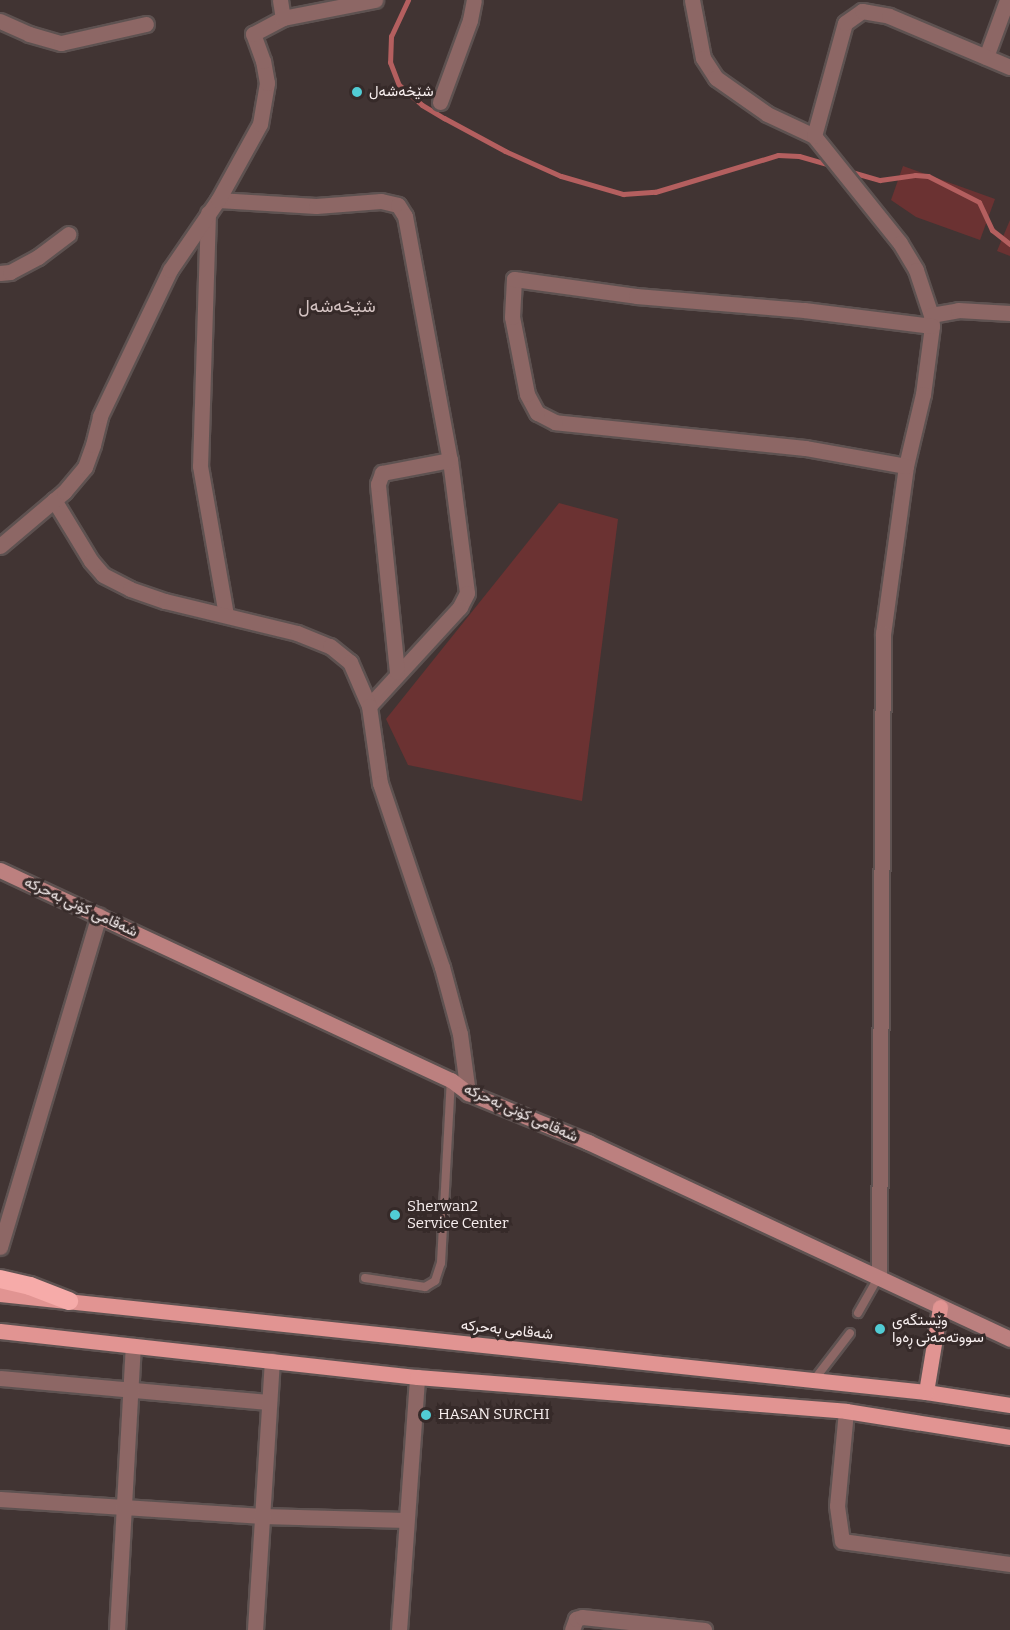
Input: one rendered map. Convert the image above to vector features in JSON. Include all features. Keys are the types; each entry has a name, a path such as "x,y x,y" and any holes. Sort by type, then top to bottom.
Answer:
{"highway":[{"path":"0,1279 30,1286 69,1301"}],"main road":[{"name":"شەقامی بەحرکە","path":"0,1294 926,1392 1010,1405"},
{"path":"926,1392 940,1307"},
{"path":"0,1331 417,1377 846,1411 1010,1437"}],"street":[{"path":"280,0 283,18"},
{"path":"0,546 54,500 85,467 100,416 170,270 218,200 260,124 267,83 263,61 253,34 283,18 375,0"},
{"path":"440,102 470,20 474,0"},
{"path":"692,0 703,58 716,78 767,114 814,135 900,243 916,270 931,321 923,394 906,466 883,633 879,1276"},
{"path":"986,57 1007,0"},
{"path":"814,135 845,22 862,12 889,16 1010,67"},
{"path":"0,21 29,34 61,43 146,24"},
{"path":"218,200 316,206 381,201 398,205 405,216 450,460 467,593 460,607 397,672 369,706"},
{"path":"208,213 200,466 226,615"},
{"path":"0,273 10,272 38,257 68,234"},
{"path":"906,466 804,447 555,422 537,413 527,394 512,316 514,279 636,296 931,321 958,310 1010,313"},
{"path":"397,672 378,484 382,473 450,460"},
{"path":"54,500 91,561 103,575 130,589 165,601 297,633 330,646 350,662 369,706 380,783 442,967 460,1034 468,1093"},
{"name":"شەقامی کۆنی بەحرکە","path":"0,870 451,1080 468,1093 588,1142 1010,1339"},
{"path":"0,1247 99,915"},
{"path":"117,1630 133,1347"},
{"path":"255,1630 272,1361"},
{"path":"399,1630 417,1377"},
{"path":"0,1378 269,1402"},
{"path":"846,1411 837,1506 842,1541 1010,1564"},
{"path":"0,1499 262,1516 406,1520"},
{"path":"572,1630 576,1619 582,1617 704,1630"}],"lane":[{"path":"365,1278 425,1287 435,1281 441,1263 451,1080"},
{"path":"858,1313 879,1276"},
{"path":"814,1381 850,1333"}],"shaded area":[{"path":"903,166 995,199 980,240 916,217 891,200"},
{"path":"1010,220 1010,256 997,251"},
{"path":"559,503 618,519 582,801 408,765 386,719"}],"waterway":[{"path":"408,0 391,36 390,62 399,85 422,105 444,118 505,151 561,176 623,194 655,192 778,155 799,156 831,165"},
{"path":"848,171 880,180 915,175 928,176 979,202 992,230 1010,244"}],"place":[{"name":"شێخه‌شه‌ل","path":"357,92"},
{"name":"Sherwan2 Service Center","path":"395,1215"},
{"name":"وێستگەی سووتەمەنی ڕەوا","path":"880,1329"},
{"name":"HASAN SURCHI","path":"426,1415"}],"district":[{"name":"شێخەشەل","path":"337,306"}]}
